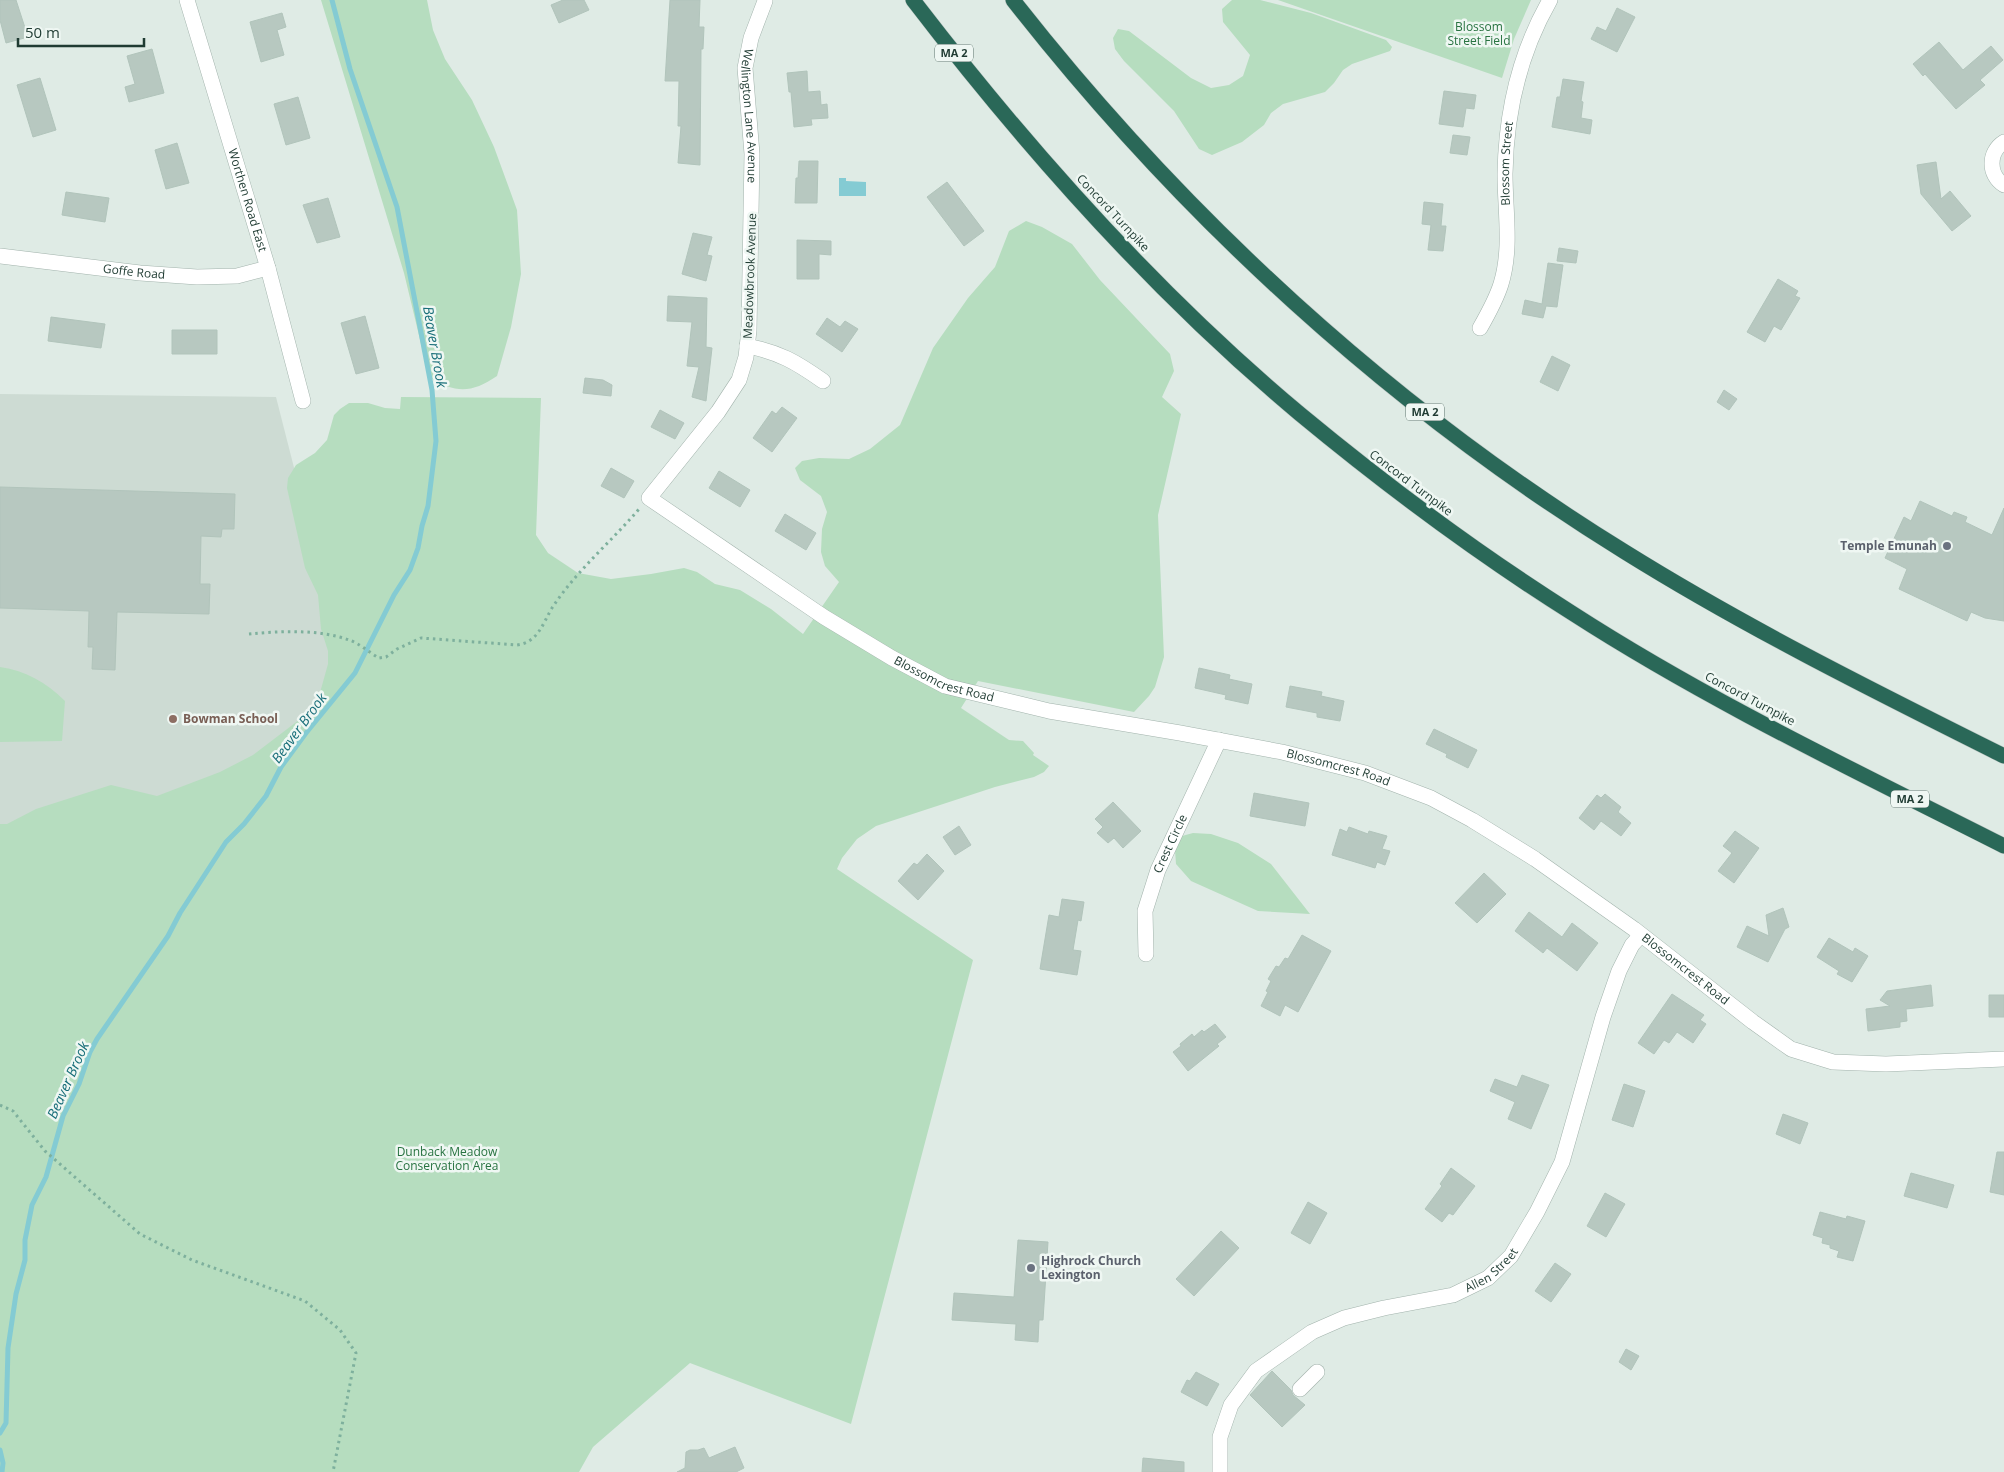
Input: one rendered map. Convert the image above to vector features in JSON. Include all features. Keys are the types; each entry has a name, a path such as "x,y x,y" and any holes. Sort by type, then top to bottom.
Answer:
{"highway":[{"name":"Concord Turnpike","path":"913,0 1016,128 1088,209 1142,265 1253,373 1372,472 1496,563 1573,614 1652,662 1781,733 2004,846"},
{"name":"MA 2","path":"1013,0 1115,122 1235,247 1326,331 1452,433 1565,514 1677,584 1811,658 2004,756"}],"street":[{"name":"Worthen Road East","path":"187,0 268,268 304,401"},
{"name":"Blossom Street","path":"1480,328 1497,295 1506,261 1506,158 1517,78 1529,41 1550,0"},
{"name":"Wellington Lane Avenue","path":"752,204 752,154 745,68 751,38 765,1"},
{"path":"2004,142 1994,151 1992,168 1995,177 2004,185"},
{"name":"Meadowbrook Avenue","path":"650,498 718,412 739,380 749,330 752,204"},
{"name":"Goffe Road","path":"0,256 140,273 197,277 238,276 268,268"},
{"path":"747,346 773,351 823,381"},
{"name":"Blossomcrest Road","path":"650,498 824,617 892,658 945,686 1049,711 1282,752 1365,773 1431,798 1472,820 1536,859 1641,935 1752,1022 1792,1049 1833,1062 1905,1064 2004,1059"},
{"name":"Crest Circle","path":"1146,954 1145,911 1158,870 1218,740"},
{"name":"Allen Street","path":"1220,1472 1220,1437 1231,1405 1256,1371 1312,1332 1336,1321 1384,1308 1453,1295 1488,1278 1511,1256 1537,1212 1562,1162 1603,1016 1616,980 1632,945 1641,935"},
{"path":"1300,1389 1317,1372"}],"path":[{"path":"249,634 278,631 309,633 351,640 379,658 421,638 526,644 540,630 553,608 576,578 650,498"},
{"path":"0,1105 13,1111 45,1151 140,1234 192,1260 305,1301 340,1330 356,1353 333,1472"}],"shaded area":[{"name":"Bowman School","path":"0,394 276,397 328,601 368,855 0,837"}],"green space":[{"path":"321,0 427,0 433,30 445,59 472,100 494,147 517,210 521,274 511,327 497,376 480,386 456,389 429,377 404,273"},
{"path":"1232,0 1260,0 1311,13 1386,40 1392,47 1390,51 1352,64 1343,70 1325,92 1283,104 1271,113 1264,125 1242,142 1212,155 1199,149 1174,111 1124,61 1115,49 1113,38 1118,29 1129,31 1191,78 1211,88 1229,85 1243,76 1250,55 1223,22 1222,9"},
{"name":"Blossom Street Field","path":"1278,0 1531,0 1514,39 1502,78"},
{"name":"Dunback Meadow Conservation Area","path":"1026,221 1042,227 1072,244 1100,280 1170,354 1174,371 1162,397 1181,414 1158,515 1164,657 1155,687 1134,712 978,681 961,708 1009,740 1023,741 1034,753 1033,755 1049,766 1044,772 1034,777 995,787 876,826 857,839 842,858 837,869 973,960 851,1424 690,1363 593,1447 579,1472 0,1472 0,824 7,824 36,809 111,785 157,796 220,772 253,755 316,707 328,664 328,651 321,629 318,595 305,568 287,488 288,478 296,465 315,453 327,440 334,415 349,403 368,403 385,408 400,409 401,397 541,398 536,535 548,553 578,573 611,579 684,568 697,572 715,584 740,590 771,609 803,634 839,582 825,566 821,552 822,529 827,512 821,496 800,480 795,468 802,461 819,458 849,459 870,449 900,425 933,348 968,298 995,267 1009,231"},
{"path":"0,667 18,671 35,678 65,701 62,741 0,742"},
{"path":"1193,833 1211,834 1238,843 1271,864 1310,914 1258,911 1191,881 1176,864 1175,850 1182,836"}],"water":[{"path":"839,178 846,178 846,181 866,182 866,196 839,196"}],"building":[{"path":"0,0 16,0 28,37 6,43 0,20"},
{"path":"563,0 584,0 589,10 559,23 551,5"},
{"path":"670,0 700,0 699,27 704,27 703,49 701,49 700,165 678,163 681,126 678,126 679,81 665,81"},
{"path":"1617,8 1635,17 1617,52 1591,39 1597,27 1606,31"},
{"path":"282,13 286,27 277,30 284,55 261,62 250,22"},
{"path":"1939,42 1963,70 1991,46 2003,60 1980,80 1985,85 1956,109 1925,74 1923,76 1913,64"},
{"path":"152,49 164,93 129,102 125,87 135,84 127,56"},
{"path":"807,71 808,92 820,91 821,105 827,104 828,118 811,119 812,125 794,127 791,92 789,92 787,73"},
{"path":"40,78 56,130 33,137 17,85"},
{"path":"1563,79 1584,82 1581,118 1592,120 1590,134 1552,127 1557,97 1560,97"},
{"path":"1444,91 1476,95 1474,109 1466,108 1463,127 1439,124"},
{"path":"298,97 310,138 286,145 274,104"},
{"path":"1453,135 1470,137 1467,155 1450,153"},
{"path":"177,143 189,183 166,189 155,150"},
{"path":"799,161 818,161 817,203 795,203"},
{"path":"1936,162 1941,199 1950,191 1971,216 1952,231 1921,194 1917,165"},
{"path":"947,182 984,231 964,246 927,197"},
{"path":"66,192 109,198 105,222 62,215"},
{"path":"328,198 340,237 317,243 303,205"},
{"path":"1424,202 1443,204 1441,226 1446,226 1443,251 1428,250 1431,225 1422,224"},
{"path":"693,233 712,237 707,255 712,256 706,281 682,274"},
{"path":"797,240 831,241 831,255 819,254 819,279 797,279"},
{"path":"1559,248 1578,251 1576,263 1557,261"},
{"path":"1548,263 1563,265 1557,307 1546,306 1543,318 1522,314 1525,300 1542,304"},
{"path":"1778,279 1798,291 1795,296 1800,298 1781,330 1774,326 1765,342 1747,332"},
{"path":"668,296 707,298 706,347 712,348 706,401 692,397 699,367 687,366 692,322 667,321"},
{"path":"365,316 379,368 356,374 341,323"},
{"path":"51,317 105,324 101,348 48,341"},
{"path":"827,318 840,327 845,321 858,329 842,352 816,334"},
{"path":"172,330 217,330 217,354 172,354"},
{"path":"1552,356 1570,365 1558,391 1540,382"},
{"path":"585,378 603,380 612,385 611,396 583,393"},
{"path":"1724,390 1737,399 1729,410 1717,402"},
{"path":"782,407 797,418 772,452 753,438 772,411 776,414"},
{"path":"660,410 684,423 675,439 651,427"},
{"path":"611,468 634,481 624,498 601,486"},
{"path":"719,471 750,490 740,507 709,488"},
{"path":"0,487 235,494 234,529 222,529 221,537 201,536 200,584 210,584 209,614 117,612 115,670 92,669 93,647 88,647 89,611 0,608"},
{"name":"Temple Emunah","path":"1920,501 1952,516 1954,512 1967,517 1965,522 1992,535 2004,508 2004,621 1985,618 1971,612 1967,621 1899,589 1907,569 1885,558 1904,517 1911,521"},
{"path":"785,514 816,533 806,550 775,531"},
{"path":"1199,668 1230,675 1229,679 1252,684 1248,704 1225,699 1226,695 1195,688"},
{"path":"1290,686 1322,692 1321,696 1344,701 1340,721 1317,717 1317,713 1286,707"},
{"path":"1434,729 1477,750 1468,768 1446,757 1447,754 1426,744"},
{"path":"1254,793 1309,803 1305,826 1250,816"},
{"path":"1605,794 1621,807 1618,812 1631,823 1621,836 1601,821 1594,830 1579,818 1597,795 1601,798"},
{"path":"1113,802 1141,831 1123,848 1114,838 1108,843 1097,833 1103,827 1095,819"},
{"path":"959,826 971,845 955,855 943,837"},
{"path":"1349,827 1368,834 1369,831 1387,836 1382,849 1390,851 1385,865 1377,862 1375,868 1332,855 1340,829 1347,832"},
{"path":"1735,831 1759,848 1734,883 1718,871 1732,853 1723,846"},
{"path":"927,854 944,871 918,900 898,881 914,863 917,865"},
{"path":"1484,873 1506,894 1477,923 1455,903"},
{"path":"1062,899 1084,902 1081,921 1078,920 1073,950 1081,951 1077,975 1040,969 1049,915 1059,917"},
{"path":"1783,908 1789,927 1785,929 1768,962 1737,947 1747,926 1769,936 1766,915"},
{"path":"1529,912 1562,937 1572,923 1598,943 1577,971 1547,948 1543,953 1515,931"},
{"path":"1302,935 1331,951 1298,1012 1285,1005 1280,1016 1261,1006 1271,981 1268,979 1276,966 1279,967 1285,958 1288,959"},
{"path":"1829,938 1853,952 1855,948 1868,956 1852,982 1837,974 1839,971 1817,957"},
{"path":"1931,985 1933,1006 1906,1009 1907,1021 1900,1022 1900,1027 1868,1031 1866,1009 1890,1006 1880,1000 1887,991"},
{"path":"1672,994 1704,1015 1700,1020 1706,1024 1693,1043 1677,1032 1669,1043 1664,1040 1654,1054 1638,1043"},
{"path":"1989,995 2004,995 2004,1017 1989,1017"},
{"path":"1215,1024 1226,1037 1217,1044 1219,1046 1188,1071 1173,1052 1192,1034 1194,1037 1202,1030 1204,1032"},
{"path":"1522,1075 1549,1085 1531,1129 1508,1119 1515,1102 1490,1091 1495,1079 1517,1087"},
{"path":"1624,1084 1645,1091 1633,1127 1612,1120"},
{"path":"1783,1114 1808,1123 1800,1144 1776,1134"},
{"path":"1997,1152 2004,1152 2004,1195 1990,1192"},
{"path":"1451,1168 1475,1186 1453,1215 1449,1213 1442,1222 1425,1209 1442,1186 1440,1184"},
{"path":"1911,1173 1954,1185 1947,1208 1904,1196"},
{"path":"1605,1193 1625,1204 1606,1237 1587,1226"},
{"path":"1308,1202 1327,1213 1310,1244 1291,1233"},
{"path":"1820,1212 1846,1219 1847,1216 1865,1221 1853,1261 1837,1257 1839,1251 1830,1248 1830,1245 1822,1243 1823,1238 1813,1235"},
{"path":"1221,1231 1239,1248 1194,1296 1176,1279"},
{"name":"Highrock Church Lexington","path":"1018,1240 1048,1242 1043,1320 1039,1320 1038,1342 1015,1340 1016,1324 952,1320 954,1293 1014,1297"},
{"path":"1555,1263 1571,1274 1551,1302 1535,1291"},
{"path":"1626,1349 1639,1356 1631,1370 1619,1362"},
{"path":"1272,1371 1291,1390 1293,1395 1305,1405 1282,1427 1250,1395"},
{"path":"1196,1372 1219,1384 1207,1406 1181,1392 1187,1380 1190,1381"},
{"path":"735,1447 744,1468 736,1472 677,1472 685,1468 686,1452 690,1450 704,1448 709,1458"},
{"path":"1143,1458 1184,1462 1184,1472 1142,1472"}],"waterway":[{"name":"Beaver Brook","path":"0,1433 6,1423 8,1348 16,1294 25,1260 25,1240 32,1205 46,1177 63,1116 79,1084 90,1052 168,936 180,913 226,842 244,824 266,796 281,767 355,673 394,595 410,570 418,548 428,506 436,441 432,390 397,207 350,69 332,0"},
{"name":"Beaver Brook","path":"0,1450 3,1463 2,1472"}],"place":[{"name":"Temple Emunah","path":"1947,546"},
{"name":"Bowman School","path":"173,719"},
{"name":"Highrock Church Lexington","path":"1031,1268"}]}
